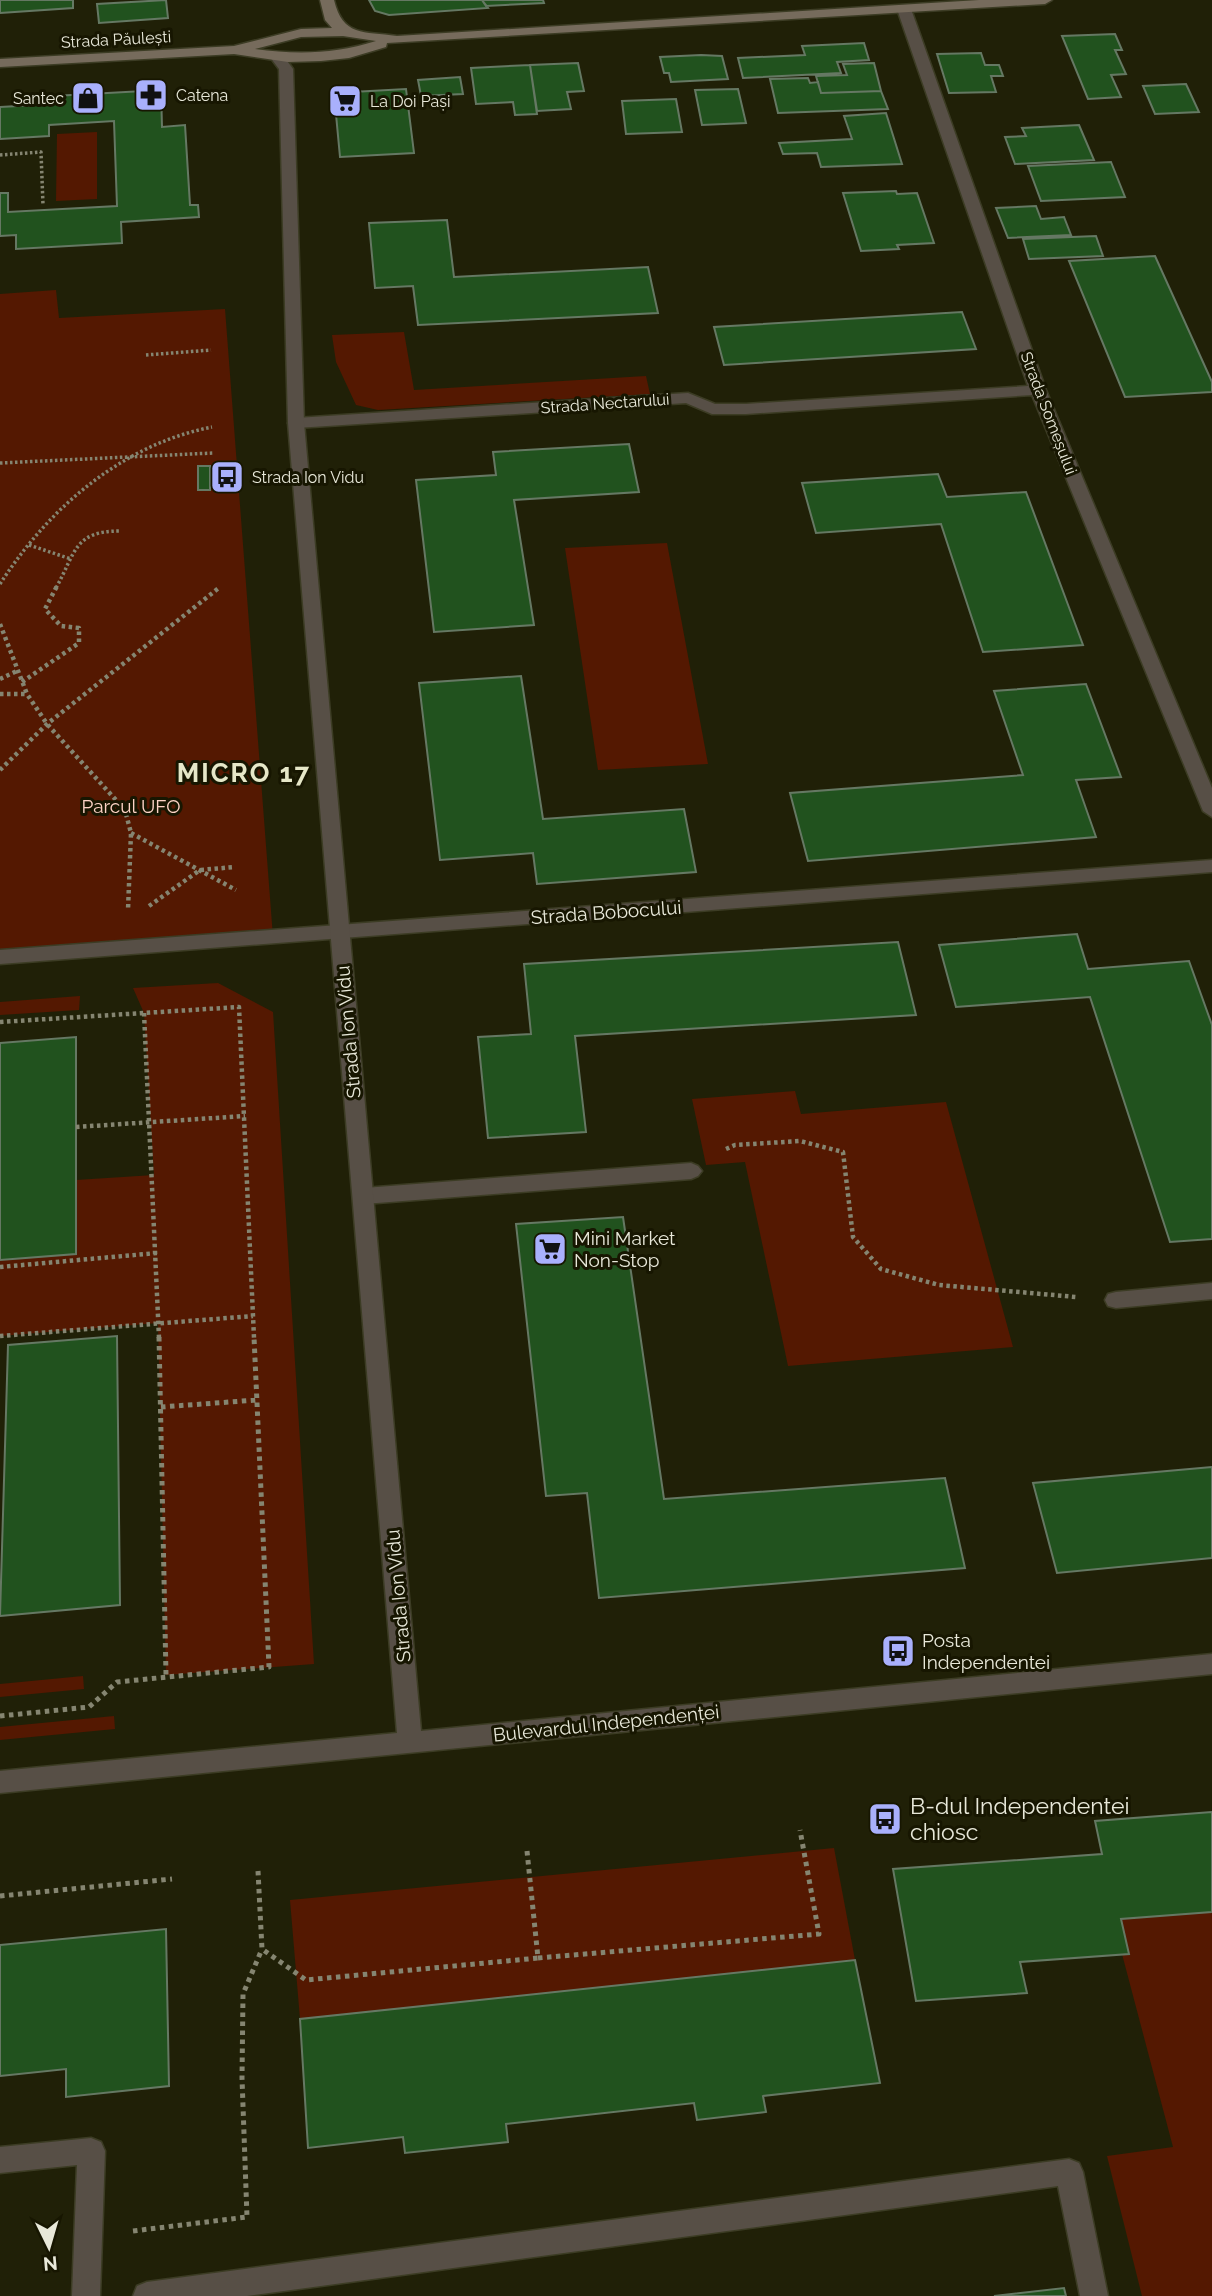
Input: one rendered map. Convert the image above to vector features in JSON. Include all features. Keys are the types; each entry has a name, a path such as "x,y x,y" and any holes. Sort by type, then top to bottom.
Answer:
{"main road":[{"path":"327,0 332,20 352,39"},
{"name":"Strada Păulești","path":"281,56 281,36 316,32 352,39 397,40 1045,0"},
{"path":"316,32 332,20"},
{"name":"Strada Păulești","path":"0,63 234,50 281,56 338,56 352,39"}],"street":[{"name":"Strada Someșului","path":"904,9 1038,390 1212,811"},
{"name":"Strada Ion Vidu","path":"281,56 296,423 410,1742"},
{"name":"Strada Nectarului","path":"296,423 688,398 712,409 746,409 1038,390"},
{"name":"Strada Bobocului","path":"0,957 1212,866"},
{"path":"364,1196 691,1171"},
{"path":"1116,1300 1212,1291"},
{"name":"Bulevardul Independenței","path":"0,1782 1212,1664"},
{"path":"0,2160 91,2151 86,2296"},
{"path":"148,2296 1069,2172 1094,2296"}],"path":[{"path":"0,155 41,152 43,205"},
{"path":"146,355 211,350"},
{"path":"0,584 29,545 67,505 129,457 162,438 192,429 212,427"},
{"path":"0,463 213,453"},
{"path":"22,682 79,643 79,628 61,626 45,609 82,540 96,531 120,531"},
{"path":"29,545 71,559"},
{"path":"0,770 47,724 220,587"},
{"path":"0,624 27,694 47,724 125,810 131,833 128,920"},
{"path":"0,679 17,671"},
{"path":"0,694 27,694"},
{"path":"131,833 236,890"},
{"path":"138,913 200,870 234,867"},
{"path":"0,1022 239,1007 269,1667 166,1675 117,1682 89,1707 0,1716"},
{"path":"144,1013 152,1120 157,1253 166,1675"},
{"path":"76,1128 152,1120 244,1116"},
{"path":"718,1152 735,1145 800,1141 842,1152 853,1237 881,1269 939,1285 1116,1300"},
{"path":"0,1267 157,1253"},
{"path":"0,1336 253,1316"},
{"path":"161,1407 257,1400"},
{"path":"262,1949 306,1980 819,1934 800,1830"},
{"path":"527,1851 538,1958"},
{"path":"88,2236 247,2217 242,2078 243,1994 262,1949 258,1871"},
{"path":"0,1896 172,1879"}],"green space":[{"path":"97,132 97,199 56,201 57,134"},
{"name":"Parcul UFO","path":"56,290 59,318 225,309 273,937 0,957 0,294"},
{"path":"404,332 414,390 646,376 650,394 378,410 356,405 336,362 332,335"},
{"path":"667,543 708,764 598,770 565,548"},
{"path":"218,983 273,1012 314,1664 166,1675 158,1323 0,1336 0,1260 76,1254 76,1180 154,1175 144,1013 133,988"},
{"path":"80,996 79,1010 0,1015 0,1002"},
{"path":"795,1091 801,1114 946,1102 1013,1347 788,1366 745,1162 706,1165 692,1099"},
{"path":"83,1676 84,1689 0,1697 0,1684"},
{"path":"114,1716 115,1729 0,1740 0,1727"},
{"path":"834,1848 855,1960 300,2019 290,1900"},
{"path":"1212,1912 1212,2296 1142,2296 1107,2156 1173,2147 1122,1954 1129,1953 1121,1919"}],"building":[{"path":"0,0 73,0 73,8 0,13"},
{"path":"166,0 168,18 99,23 97,4"},
{"path":"369,0 482,0 488,8 389,15 375,11"},
{"path":"482,0 543,0 544,3 486,6"},
{"path":"1115,34 1122,50 1115,50 1126,74 1111,75 1121,97 1088,99 1062,36"},
{"path":"864,43 869,60 837,62 841,73 743,78 738,58 805,55 802,46"},
{"path":"981,53 985,65 999,65 1003,76 991,76 996,92 949,93 937,54"},
{"path":"722,56 728,79 671,82 669,73 664,73 660,57"},
{"path":"578,63 584,91 567,92 571,109 537,111 530,65"},
{"path":"874,63 881,91 821,93 816,76 847,75 843,64"},
{"path":"530,65 537,114 515,115 513,102 476,104 471,68"},
{"path":"460,77 463,94 421,96 418,80"},
{"path":"808,78 810,83 818,82 821,93 881,91 888,109 778,113 770,79"},
{"path":"1186,84 1199,112 1155,114 1143,86"},
{"path":"406,89 414,153 340,157 334,93"},
{"path":"738,89 746,123 702,125 695,90"},
{"path":"161,90 162,127 185,125 190,205 198,205 199,217 121,222 122,243 16,249 16,235 0,236 0,193 8,193 8,212 117,206 114,121 49,125 49,136 0,139 0,107 54,104 54,96"},
{"path":"676,99 682,132 626,134 622,101"},
{"path":"886,113 902,164 821,167 817,153 783,154 779,143 852,139 844,116"},
{"path":"1079,125 1094,160 1015,164 1005,137 1026,136 1022,128"},
{"path":"1111,162 1125,197 1041,201 1028,166"},
{"path":"896,191 897,194 917,193 934,243 897,245 899,249 861,251 843,193"},
{"path":"1036,206 1041,219 1064,217 1071,235 1008,238 996,208"},
{"path":"447,220 454,277 648,267 658,313 418,325 413,286 375,288 369,223"},
{"path":"1096,236 1103,256 1029,259 1023,239"},
{"path":"1155,256 1212,382 1212,392 1125,397 1069,261"},
{"path":"962,312 976,349 724,365 714,327"},
{"path":"629,444 639,492 514,500 534,625 434,632 416,480 496,475 493,452"},
{"path":"198,466 210,466 210,490 198,490"},
{"path":"938,474 947,497 1026,492 1083,645 983,652 941,524 816,533 802,483"},
{"path":"521,676 543,819 684,809 696,872 537,884 533,853 440,860 419,683"},
{"path":"1086,684 1121,777 1076,780 1096,837 808,861 790,793 1023,775 994,691"},
{"path":"1077,934 1088,969 1189,961 1212,1025 1212,1239 1170,1242 1090,997 956,1007 939,945"},
{"path":"898,942 916,1015 575,1036 586,1132 488,1138 478,1037 531,1034 524,964"},
{"path":"76,1037 76,1254 0,1260 0,1043"},
{"path":"623,1217 664,1499 945,1478 965,1568 599,1598 587,1493 546,1496 516,1224"},
{"path":"117,1336 120,1605 0,1616 8,1345"},
{"path":"1212,1467 1212,1558 1057,1573 1033,1483"},
{"path":"1212,1812 1212,1912 1121,1919 1129,1954 1020,1962 1027,1993 916,2001 893,1869 1102,1854 1095,1821"},
{"path":"166,1929 169,2086 66,2097 66,2069 0,2076 0,1945"},
{"path":"855,1960 880,2083 763,2096 766,2112 697,2120 694,2103 506,2124 508,2142 405,2153 403,2137 308,2148 300,2019"},
{"path":"1064,2288 1066,2296 994,2296"}],"place":[{"name":"Catena","path":"151,95"},
{"name":"Santec","path":"88,98"},
{"name":"La Doi Pași","path":"345,101"},
{"name":"Strada Ion Vidu","path":"227,477"},
{"name":"Mini Market Non-Stop","path":"550,1249"},
{"name":"Posta Independentei","path":"898,1651"},
{"name":"B-dul Independentei chiosc","path":"885,1819"}],"district":[{"name":"MICRO 17","path":"244,773"}]}
